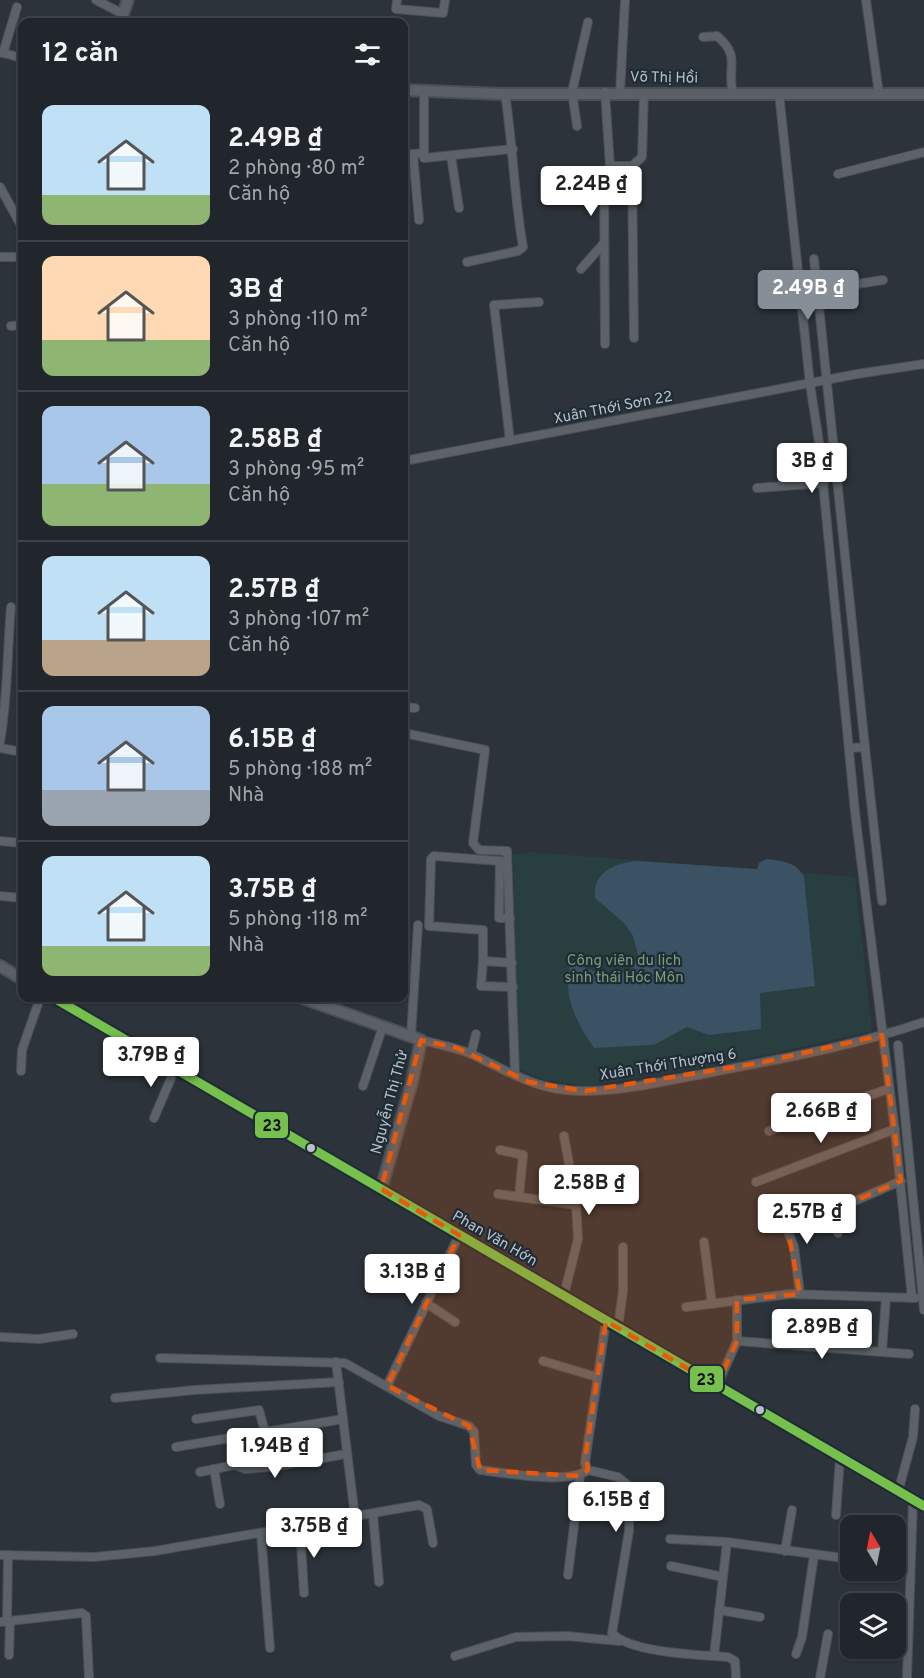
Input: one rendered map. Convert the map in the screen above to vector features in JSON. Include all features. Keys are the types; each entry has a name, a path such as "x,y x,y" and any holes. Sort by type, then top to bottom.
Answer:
{"main road":[{"path":"121,18 128,0"},
{"name":"Võ Thị Hồi","path":"408,91 424,93 505,94 620,92 924,94"},
{"path":"0,966 18,977"},
{"name":"Phan Văn Hớn","path":"61,1002 920,1504"},
{"name":"Nguyễn Thị Thử","path":"317,1002 416,1038 412,1082 381,1189"}],"street":[{"path":"96,0 121,18"},
{"path":"397,0 396,9 443,13 445,0"},
{"path":"620,92 625,0"},
{"path":"866,0 879,94"},
{"path":"17,7 1,53 18,57"},
{"path":"578,126 572,92 588,22"},
{"path":"703,37 717,36 730,46 734,62 730,79 733,93"},
{"path":"605,92 610,166 604,173 605,344"},
{"path":"424,93 424,158 513,149"},
{"path":"610,166 632,166 642,157 644,93"},
{"path":"779,93 810,384 824,483 850,748 888,1089 901,1181 906,1264 912,1298"},
{"path":"467,262 518,251 523,247 515,203 513,149 505,94"},
{"path":"838,174 924,152"},
{"path":"408,155 424,153"},
{"path":"413,154 419,220"},
{"path":"451,156 459,208"},
{"path":"632,166 634,338"},
{"path":"0,187 18,219"},
{"path":"581,269 604,243"},
{"path":"0,257 18,257"},
{"path":"814,259 882,901"},
{"path":"818,290 883,280"},
{"path":"510,441 494,305 539,302"},
{"path":"11,326 18,325"},
{"name":"Xuân Thới Sơn 22","path":"408,460 828,380 924,364"},
{"path":"757,488 824,483"},
{"path":"0,742 8,683 7,654 11,607"},
{"path":"408,707 415,708"},
{"path":"408,734 485,750 473,843 479,850 507,851 515,1074"},
{"path":"850,748 865,747"},
{"path":"0,748 18,751"},
{"path":"0,841 18,843"},
{"path":"510,918 499,918 500,861 434,856 431,859 429,926 483,930 481,986 513,987"},
{"path":"0,896 18,898"},
{"path":"416,1038 418,926"},
{"path":"483,961 512,963"},
{"path":"21,1071 22,1050 39,1002"},
{"name":"Xuân Thới Thượng 6","path":"416,1038 471,1054 529,1082 557,1089 597,1090 759,1063 882,1035 924,1022"},
{"path":"363,1086 383,1026"},
{"path":"471,1054 476,1034"},
{"path":"898,1045 924,1310"},
{"path":"154,1118 175,1068"},
{"path":"769,1131 888,1089"},
{"path":"756,1182 895,1129"},
{"path":"564,1136 576,1205 578,1239 564,1295"},
{"path":"500,1150 523,1155 519,1197"},
{"path":"788,1230 901,1181"},
{"path":"498,1194 576,1205"},
{"path":"778,1206 794,1247 800,1294"},
{"path":"829,1211 838,1233"},
{"path":"387,1386 459,1235"},
{"path":"704,1242 712,1304"},
{"path":"618,1327 623,1291 623,1247"},
{"path":"686,1306 800,1294 923,1298"},
{"path":"882,1352 885,1298"},
{"path":"717,1386 737,1341 737,1300"},
{"path":"426,1304 455,1322"},
{"path":"588,1470 586,1453 606,1321"},
{"path":"0,1336 39,1339 73,1334"},
{"path":"737,1341 909,1354"},
{"path":"160,1358 345,1364 439,1416 469,1426 474,1432 476,1465 480,1470 551,1477 580,1476 588,1470"},
{"path":"543,1361 597,1377"},
{"path":"336,1362 355,1517"},
{"path":"115,1398 194,1390 339,1382"},
{"path":"898,1491 913,1437 915,1409"},
{"path":"195,1419 259,1410 265,1432"},
{"path":"176,1446 343,1419"},
{"path":"200,1472 234,1466 245,1469 263,1468 346,1454"},
{"path":"836,1515 840,1458"},
{"path":"214,1469 220,1504"},
{"path":"588,1470 618,1477 630,1486 629,1531 612,1624 612,1632 619,1641"},
{"path":"568,1575 580,1476"},
{"path":"907,1678 910,1565 920,1504"},
{"path":"9,1655 4,1555 67,1557 118,1555 300,1528 424,1506 427,1509 433,1543"},
{"path":"785,1551 792,1510"},
{"path":"373,1514 379,1582"},
{"path":"300,1528 304,1593"},
{"path":"261,1534 270,1648"},
{"path":"670,1539 728,1542 840,1558"},
{"path":"714,1656 728,1542"},
{"path":"796,1654 802,1637 814,1555"},
{"path":"906,1565 910,1565"},
{"path":"671,1566 723,1577"},
{"path":"719,1610 760,1617"},
{"path":"6,1622 82,1613 86,1616 89,1678"},
{"path":"820,1678 828,1634"},
{"path":"455,1656 516,1637 567,1636 728,1657 735,1661 736,1678"}],"highlighted area":[{"path":"882,1035 901,1181 788,1230 800,1294 737,1300 737,1341 717,1386 606,1321 586,1453 588,1470 580,1476 480,1470 469,1426 387,1386 459,1235 381,1189 421,1040 457,1048 529,1082 585,1091 759,1063"}],"green space":[{"name":"Công viên du lịch sinh thái Hóc Môn","path":"528,852 855,877 872,1031 743,1060 586,1086 542,1079 518,1069 513,855"}],"water":[{"path":"767,859 793,865 804,877 815,986 760,993 761,1029 709,1035 687,1027 654,1045 594,1048 573,1010 568,989 570,967 577,964 604,974 617,974 631,969 638,955 633,936 625,924 595,898 595,889 601,875 613,867 637,861 757,869 759,863"}],"transit line":[{"name":"23","path":"61,1002 924,1506"}]}
